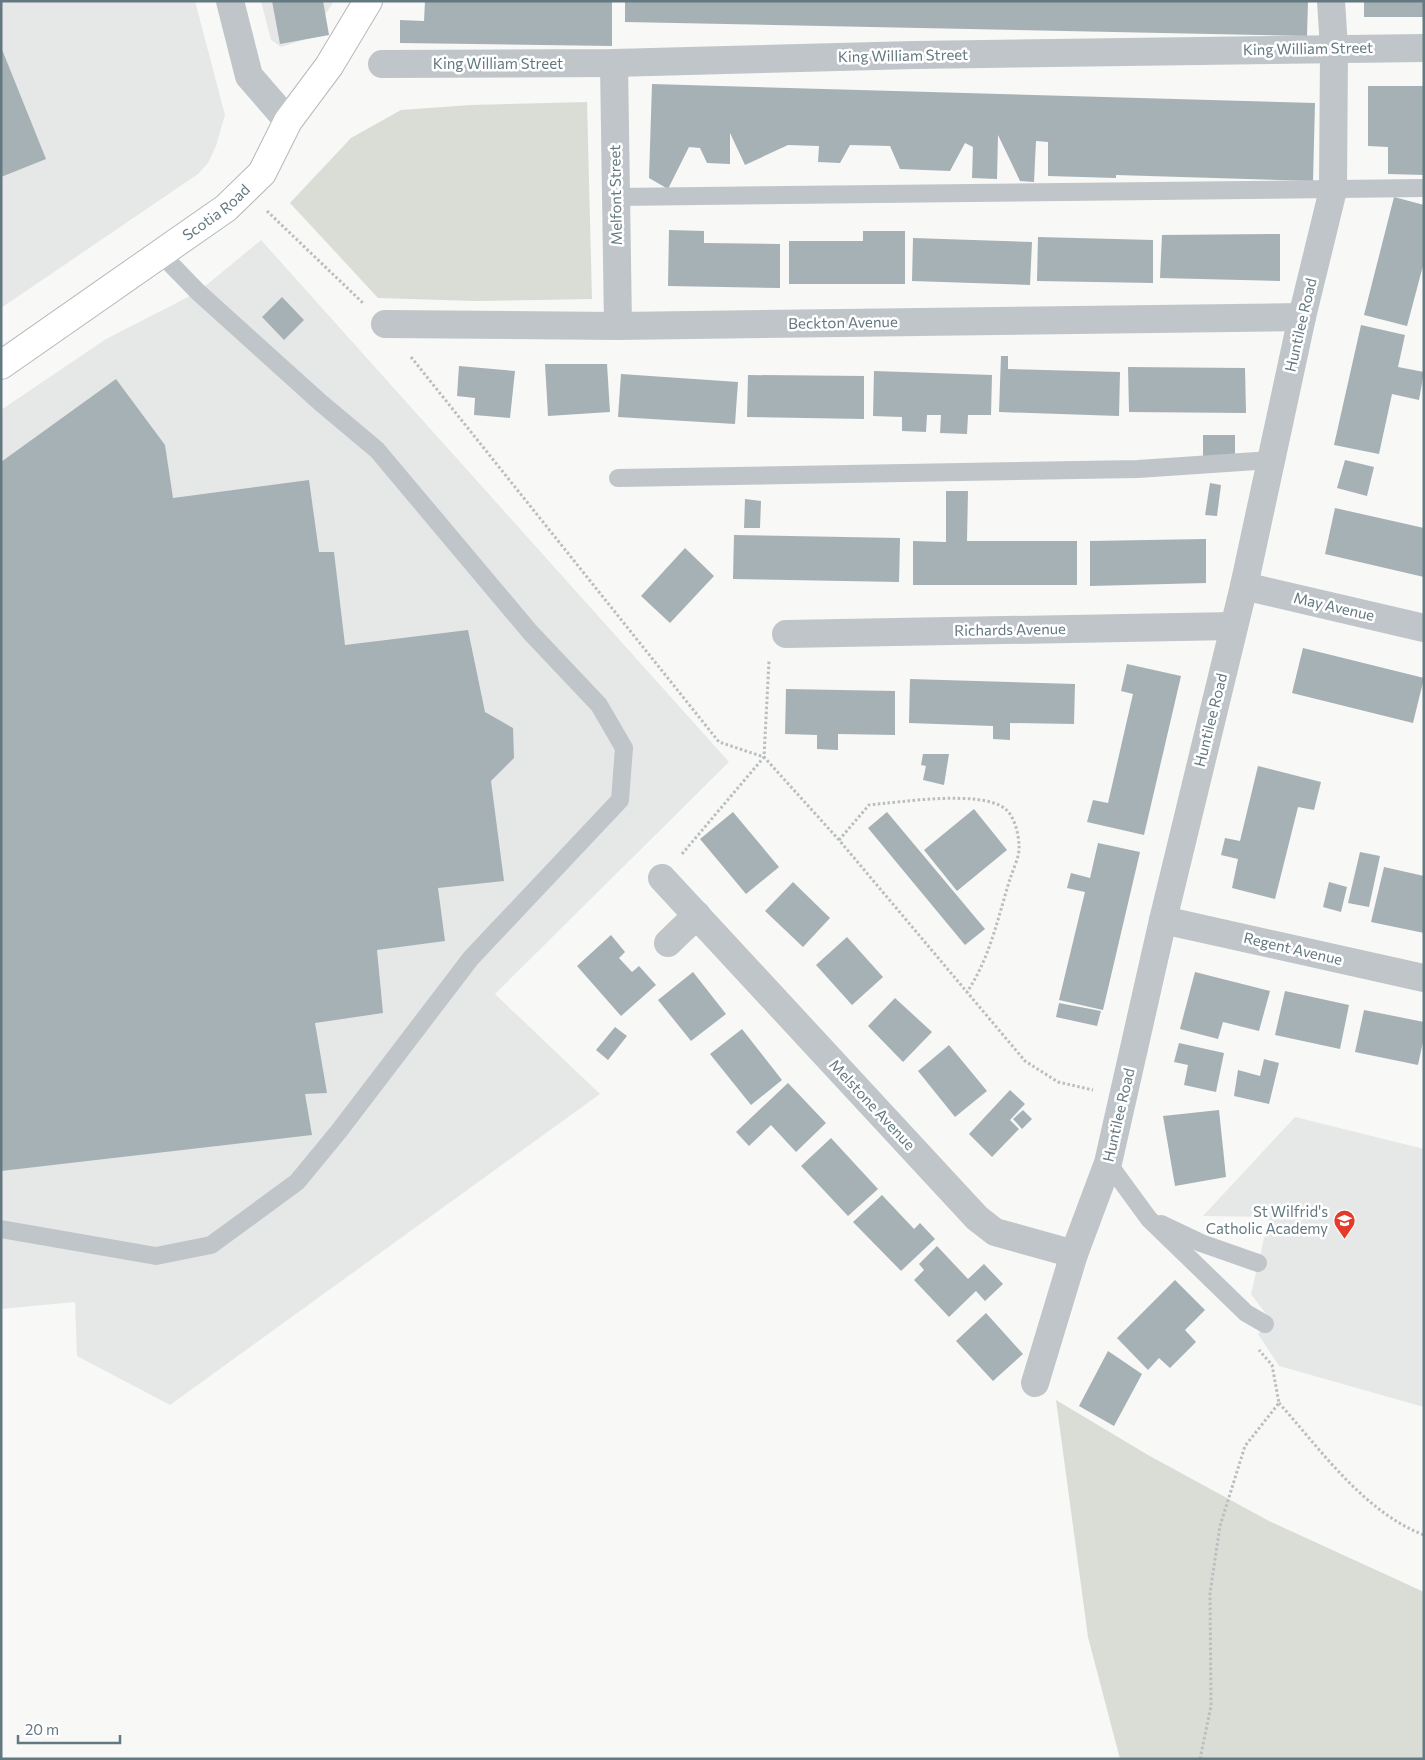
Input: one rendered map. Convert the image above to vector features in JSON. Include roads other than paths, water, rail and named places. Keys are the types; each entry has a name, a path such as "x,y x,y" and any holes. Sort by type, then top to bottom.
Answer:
{"main road":[{"name":"Scotia Road","path":"1,365 226,208 246,190 262,173 288,121 329,66 368,1"}],"street":[{"path":"230,1 249,76 288,121"},
{"name":"Huntilee Road","path":"1035,1383 1074,1254 1108,1163 1163,920 1244,586 1302,317 1334,190 1334,48 1331,1"},
{"name":"King William Street","path":"382,64 614,63 1334,48 1424,48"},
{"name":"Melfont Street","path":"614,63 618,326"},
{"name":"Beckton Avenue","path":"385,324 618,326 1302,317"},
{"name":"May Avenue","path":"1244,586 1424,628"},
{"name":"Richards Avenue","path":"786,634 1234,626"},
{"name":"Melstone Avenue","path":"662,878 977,1218 995,1232 1074,1254"},
{"path":"668,943 697,915"},
{"name":"Regent Avenue","path":"1163,920 1424,978"}],"lane":[{"path":"616,197 1424,188"},
{"path":"1,1229 156,1256 211,1245 297,1182 339,1131 471,958 620,800 624,748 599,705 530,632 377,450 321,403 198,292 161,254"},
{"path":"618,478 1138,469 1271,460"},
{"path":"1108,1163 1149,1219 1246,1312 1265,1324"},
{"path":"1149,1219 1202,1243 1258,1263"}],"place":[{"name":"St Wilfrid's Catholic Academy","path":"1344,1240"}]}
